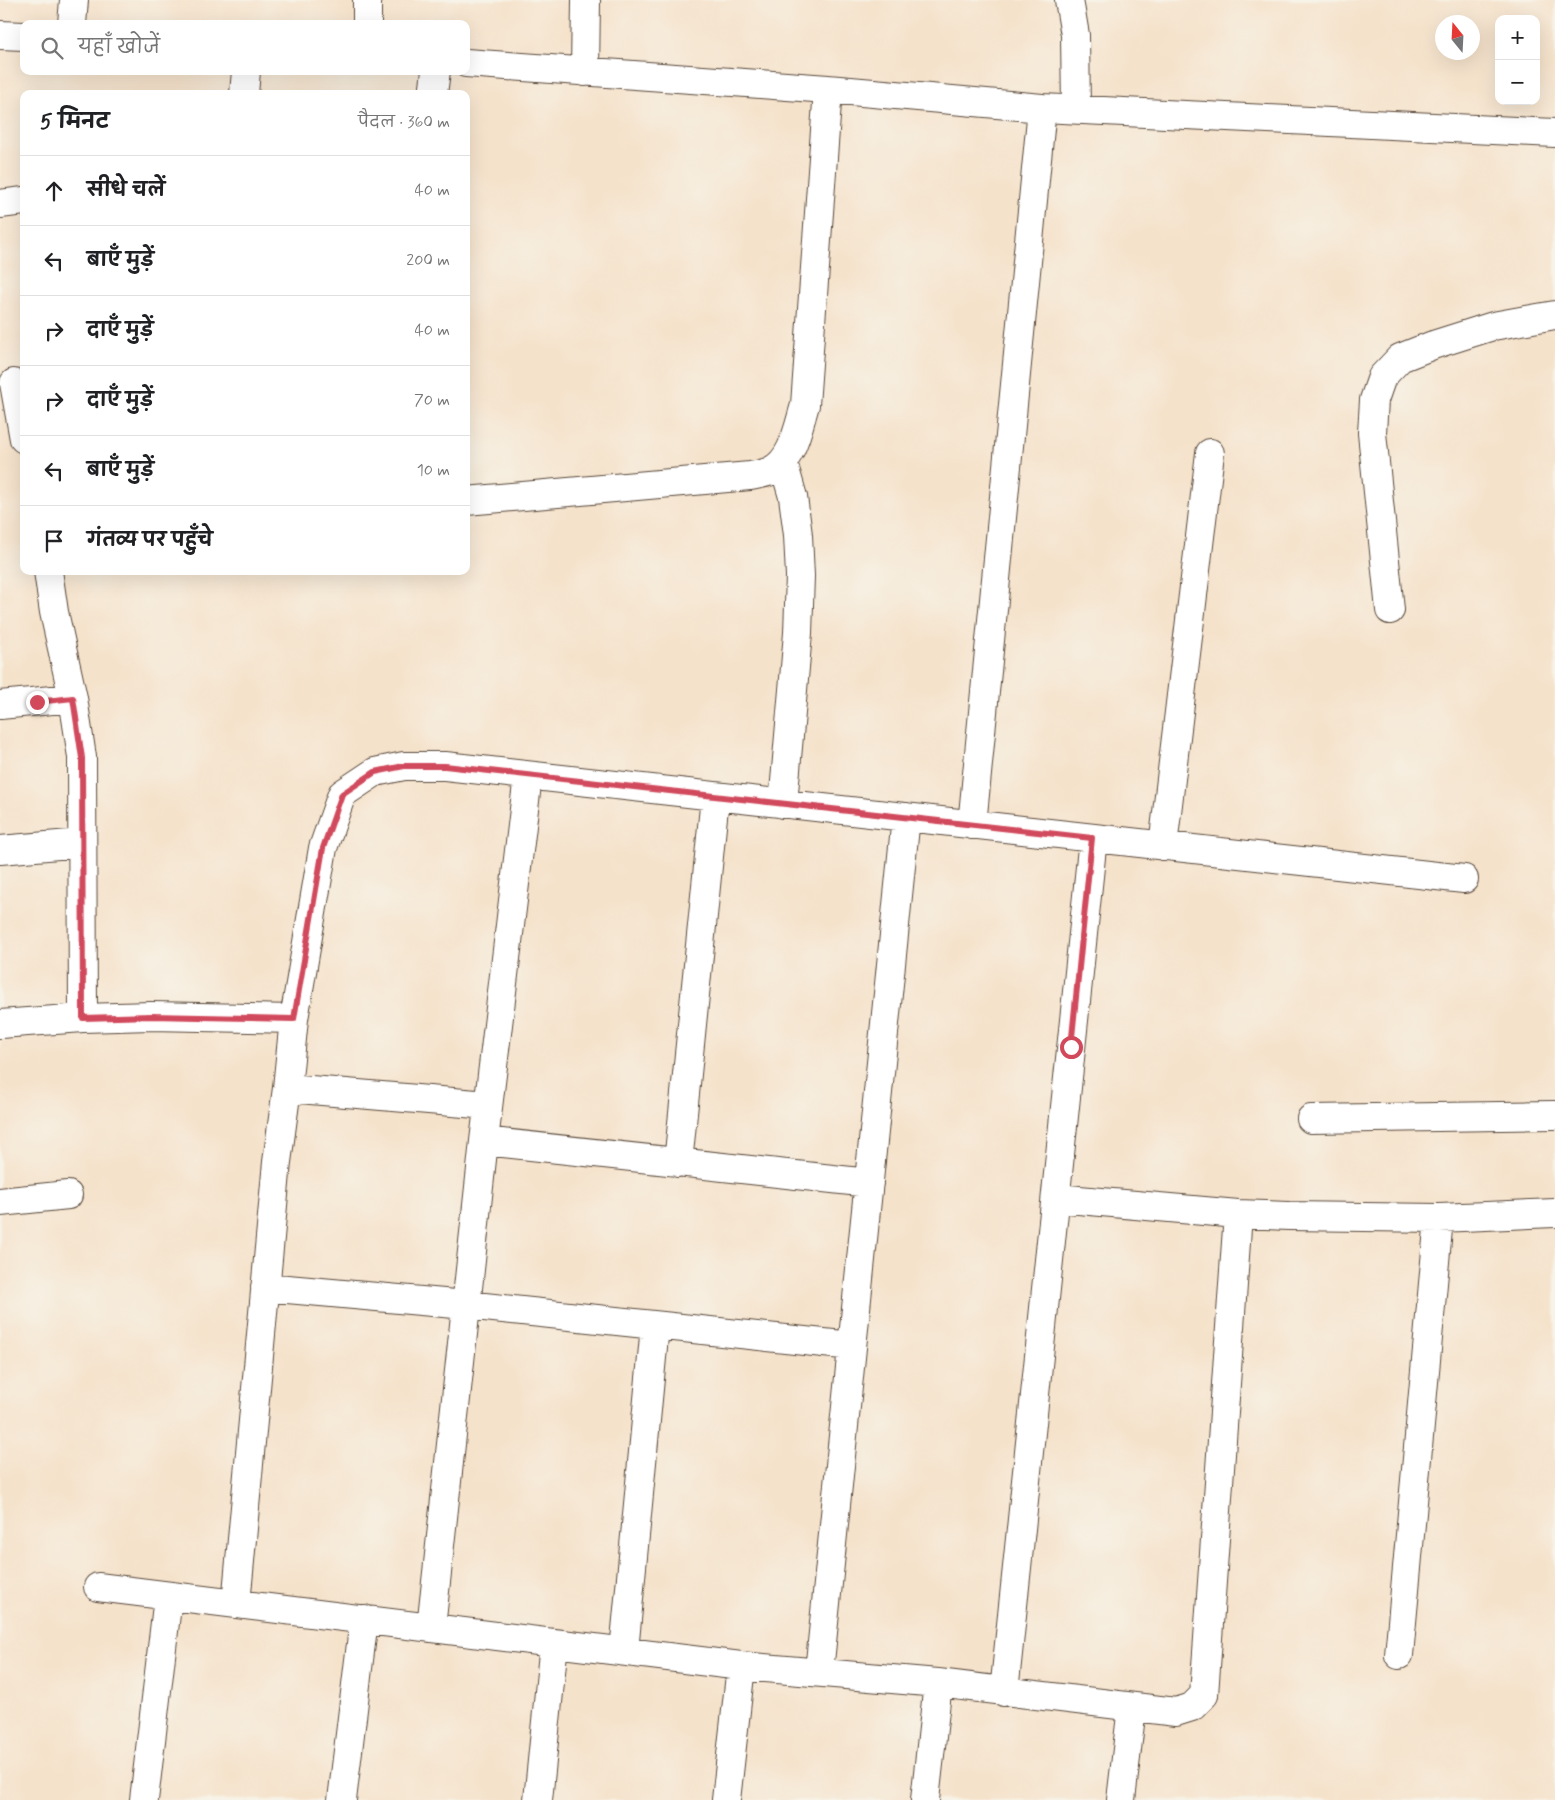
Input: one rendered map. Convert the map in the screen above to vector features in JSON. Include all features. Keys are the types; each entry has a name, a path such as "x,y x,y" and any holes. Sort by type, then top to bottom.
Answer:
{"street":[{"path":"72,20 74,0"},
{"path":"367,0 368,20"},
{"path":"585,72 586,0"},
{"path":"1069,0 1076,35 1076,109"},
{"path":"0,36 20,36"},
{"path":"470,63 828,89 1042,108 1555,133"},
{"path":"244,90 246,75"},
{"path":"434,90 435,75"},
{"path":"470,501 750,476 770,471 783,462 794,439 805,405 828,89"},
{"path":"972,824 1042,108"},
{"path":"0,204 20,202"},
{"path":"1390,610 1372,433 1374,400 1382,377 1400,358 1433,345 1493,326 1555,315"},
{"path":"12,383 20,421"},
{"path":"1163,846 1210,452"},
{"path":"783,462 793,497 797,525 800,576 798,633 783,804"},
{"path":"49,575 54,612 73,698 82,758 83,1018"},
{"path":"0,705 73,698"},
{"path":"236,1604 277,1162 294,1019 323,848 342,794 375,772 404,766 445,766 1464,879"},
{"path":"431,1628 488,1105 528,776"},
{"path":"678,1163 715,797"},
{"path":"819,1672 906,817"},
{"path":"1004,1692 1092,838"},
{"path":"0,850 82,843"},
{"path":"0,1024 83,1018 151,1016 294,1019"},
{"path":"287,1088 488,1105"},
{"path":"1311,1119 1555,1114"},
{"path":"484,1141 869,1183"},
{"path":"0,1202 68,1195"},
{"path":"1056,1198 1238,1214 1439,1218 1555,1213"},
{"path":"98,1587 741,1666 938,1683 1176,1712 1192,1707 1204,1695 1238,1214"},
{"path":"1399,1655 1439,1218"},
{"path":"265,1287 466,1305 852,1346"},
{"path":"624,1651 655,1326"},
{"path":"144,1800 168,1597"},
{"path":"342,1800 364,1619"},
{"path":"538,1800 554,1643"},
{"path":"726,1800 741,1666"},
{"path":"925,1800 938,1683"},
{"path":"1121,1800 1132,1707"}],"route":[{"path":"37,702 73,698 82,758 83,1018 151,1016 294,1019 323,848 342,794 375,772 404,766 445,766 1092,838 1071,1047"}]}
